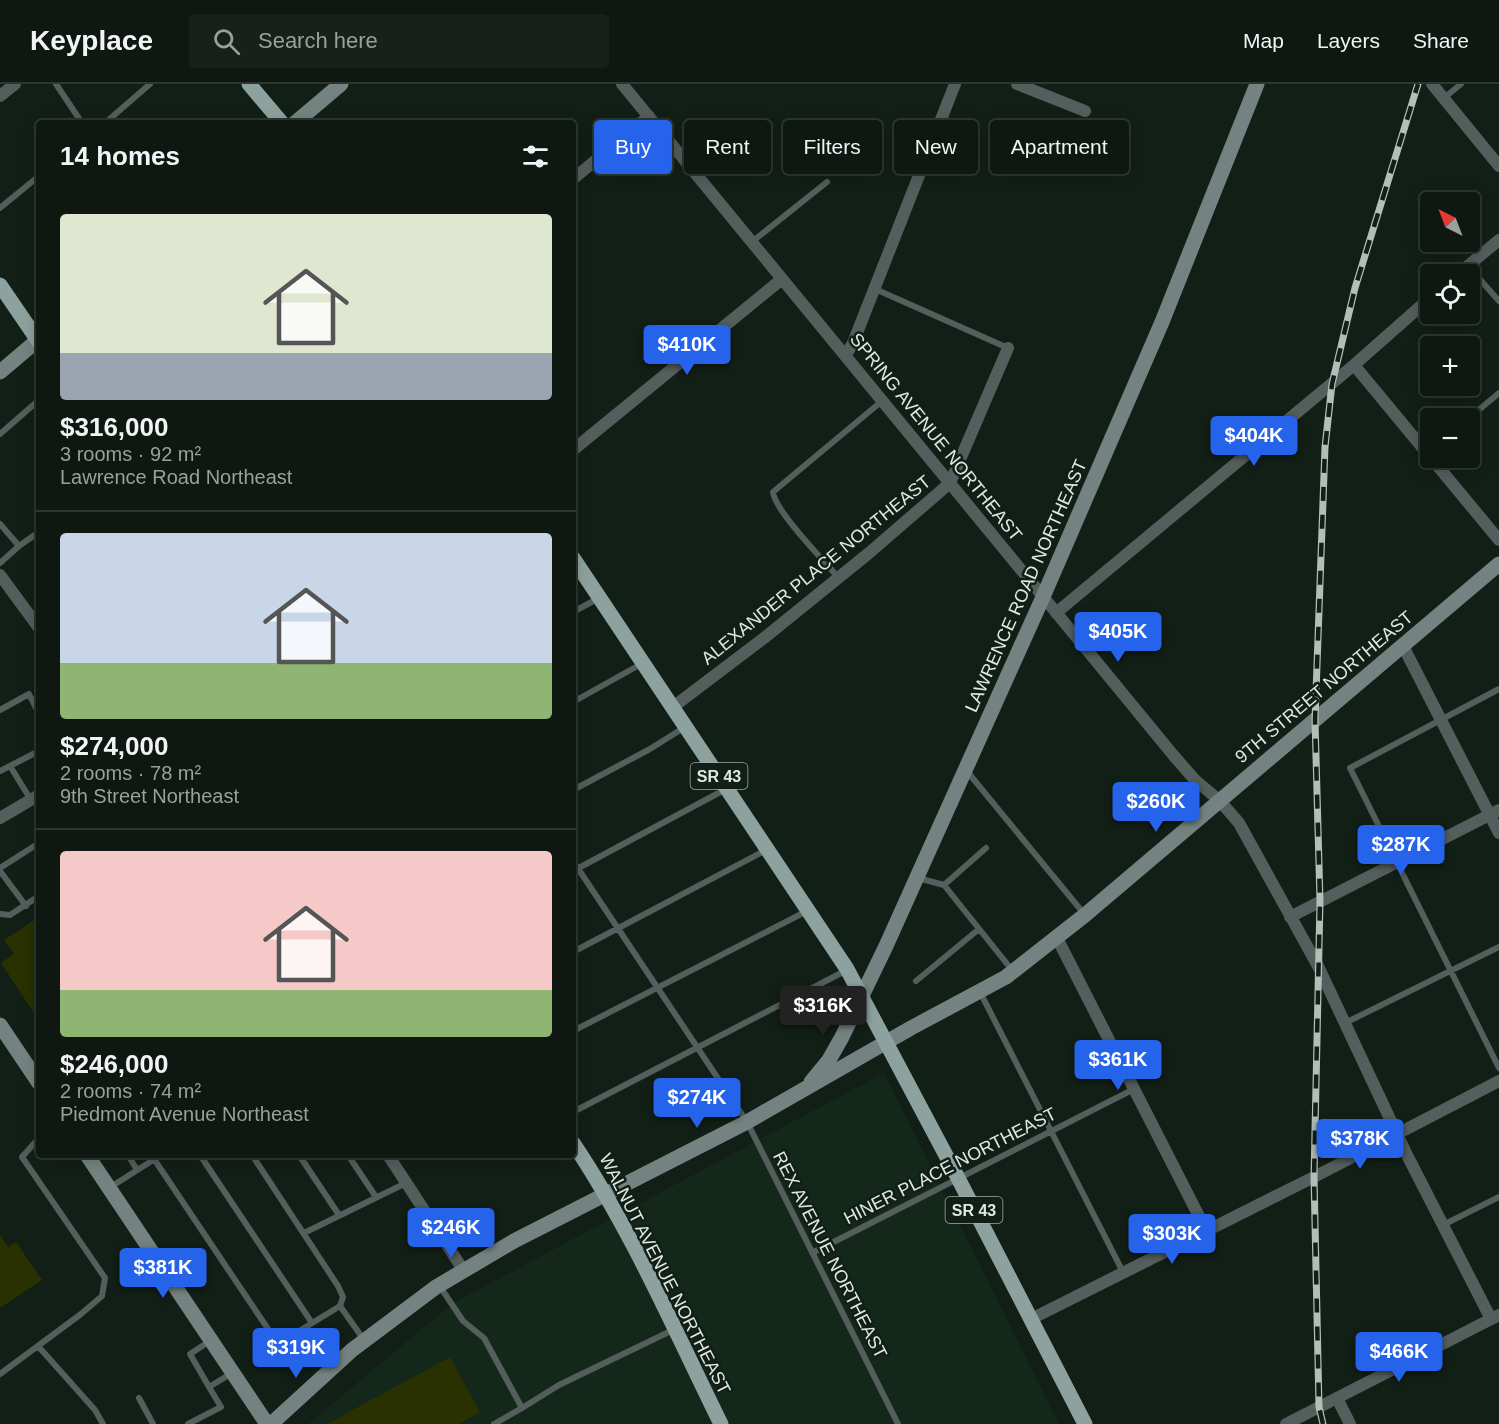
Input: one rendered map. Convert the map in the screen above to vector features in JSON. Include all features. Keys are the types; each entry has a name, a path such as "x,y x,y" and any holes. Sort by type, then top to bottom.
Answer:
{"main road":[{"path":"249,84 279,120"},
{"path":"0,285 36,336"},
{"name":"SR 43","path":"576,562 847,969 1031,1319 1081,1421"},
{"name":"WALNUT AVENUE NORTHEAST","path":"576,1148 605,1195 717,1420"}],"street":[{"path":"0,96 15,84"},
{"path":"299,120 341,84"},
{"name":"SPRING AVENUE NORTHEAST","path":"622,84 1174,756 1239,823 1318,966 1443,1225 1495,1317"},
{"path":"846,355 853,344 956,84"},
{"path":"1017,84 1085,111"},
{"name":"LAWRENCE ROAD NORTHEAST","path":"805,1090 829,1060 862,996 966,769 1158,332 1257,84"},
{"path":"1432,84 1499,166"},
{"path":"576,177 649,116"},
{"path":"1470,264 1499,240"},
{"path":"576,448 782,279"},
{"path":"1056,613 1354,365 1420,307"},
{"path":"0,372 36,342"},
{"name":"ALEXANDER PLACE NORTHEAST","path":"673,706 764,638 950,483 1008,348"},
{"path":"1354,365 1420,442"},
{"path":"1441,468 1499,540"},
{"name":"9TH STREET NORTHEAST","path":"269,1424 365,1340 439,1285 514,1241 747,1122 1014,971 1085,915 1499,564"},
{"path":"0,575 36,624"},
{"path":"1403,646 1441,720 1494,812 1499,833"},
{"path":"0,818 35,797"},
{"path":"1290,917 1494,812"},
{"path":"1057,938 1206,1230"},
{"path":"0,1025 36,1079"},
{"path":"1031,1319 1499,1081"},
{"path":"89,1158 269,1424"},
{"path":"390,1158 464,1271"},
{"path":"1286,1424 1495,1317"},
{"path":"1336,1398 1350,1424"}],"lane":[{"path":"56,84 80,120"},
{"path":"108,120 150,84"},
{"path":"1443,98 1461,84"},
{"path":"0,208 36,178"},
{"path":"753,241 827,182"},
{"path":"1480,280 1499,301"},
{"path":"875,289 1008,348"},
{"path":"1480,409 1499,393"},
{"path":"838,578 782,512 773,498 773,492 882,400"},
{"path":"0,434 36,403"},
{"path":"0,524 19,546"},
{"path":"0,563 36,534"},
{"path":"576,610 600,598"},
{"path":"576,700 644,663"},
{"path":"1499,689 1350,768 1499,1068"},
{"path":"0,710 29,694 36,708"},
{"path":"576,788 686,727"},
{"path":"0,771 36,753"},
{"path":"10,766 35,797"},
{"path":"966,769 1085,915"},
{"path":"576,868 727,789"},
{"path":"26,906 0,869 36,845"},
{"path":"576,950 767,849"},
{"path":"944,885 986,849"},
{"name":"REX AVENUE NORTHEAST","path":"576,870 618,928 747,1122 898,1424"},
{"path":"917,878 944,885 1014,971"},
{"path":"0,914 10,915 36,898"},
{"path":"576,1029 808,910"},
{"path":"916,981 979,929"},
{"path":"1345,1023 1499,947"},
{"path":"576,1110 847,969"},
{"path":"980,992 1123,1272"},
{"name":"HINER PLACE NORTHEAST","path":"812,1253 1134,1089"},
{"path":"0,1374 102,1296 105,1278 22,1157 36,1141"},
{"path":"131,1158 137,1170"},
{"path":"109,1188 157,1158"},
{"path":"202,1158 312,1323"},
{"path":"154,1160 278,1344 340,1305 343,1297 254,1158"},
{"path":"301,1158 339,1215"},
{"path":"350,1158 376,1197"},
{"path":"303,1233 406,1183"},
{"path":"1443,1225 1499,1197"},
{"path":"439,1285 464,1321 484,1338 522,1408"},
{"path":"340,1305 365,1340"},
{"path":"494,1424 559,1385 674,1330"},
{"path":"188,1424 221,1407 190,1354 211,1341"},
{"path":"38,1346 95,1410 103,1424"},
{"path":"209,1387 233,1373"},
{"path":"139,1398 153,1424"}],"shaded area":[{"path":"884,1073 1059,1424 308,1424 453,1303"}],"building":[{"path":"36,919 36,1016 1,963 14,954 4,940"},
{"path":"0,1235 8,1247 16,1242 42,1280 0,1308"},
{"path":"450,1357 480,1412 459,1424 327,1424"}],"railway":[{"path":"1323,1424 1319,1407 1314,1177 1320,901 1315,720 1325,447 1332,384 1355,288 1418,84"}]}
